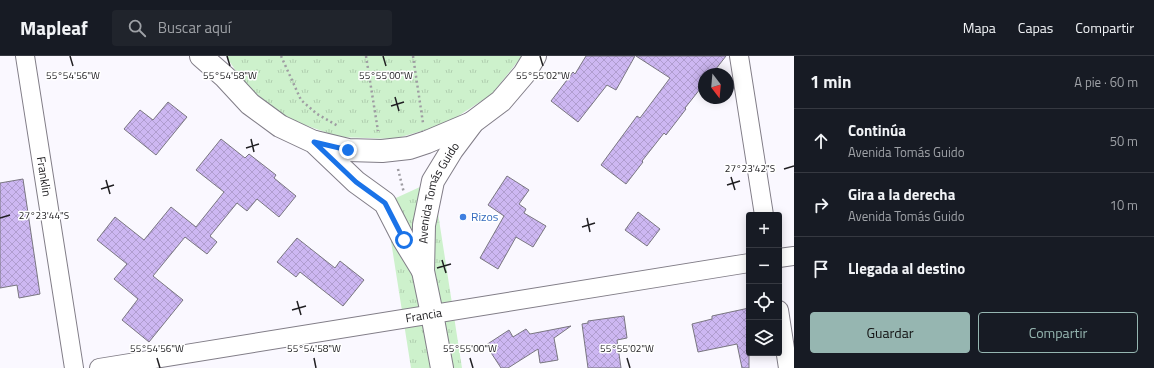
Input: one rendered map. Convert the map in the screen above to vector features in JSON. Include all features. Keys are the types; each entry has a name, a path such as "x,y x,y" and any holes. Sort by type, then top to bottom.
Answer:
{"main road":[{"name":"Avenida Tomás Guido","path":"201,56 250,104 280,126 314,142 348,150 382,151 409,148 427,142 473,122 501,101 524,74 535,56"},
{"path":"211,56 224,77"},
{"name":"Avenida Tomás Guido","path":"442,368 423,271 424,225 433,181 452,150 473,122"},
{"name":"Avenida Tomás Guido","path":"314,142 356,182 385,203 404,240 423,271"}],"street":[{"name":"Franklin","path":"25,56 74,368"},
{"path":"739,56 764,212"},
{"path":"782,258 794,256"},
{"name":"Francia","path":"99,368 746,263"},
{"path":"781,320 788,368"}],"path":[{"path":"366,56 382,151"},
{"path":"413,56 427,142"}],"green space":[{"path":"226,56 522,56 492,94 446,124 394,139 339,137 288,119 245,85"},
{"path":"433,181 462,368 411,368 385,203"}],"building":[{"path":"586,56 635,56 616,90 607,85 578,122 551,101 573,72 575,74"},
{"path":"636,56 726,56 717,68 698,68 698,92 666,135 664,133 642,161 643,162 626,184 601,165 637,116 640,118 670,78"},
{"path":"168,102 187,117 156,155 124,129 140,110 153,120"},
{"path":"221,139 245,158 249,154 276,175 274,178 296,196 279,217 257,199 247,211 237,203 210,236 217,242 207,254 185,237 153,276 183,300 149,342 122,320 138,299 114,279 127,264 97,240 115,217 144,240 171,207 196,227 224,192 196,170"},
{"path":"507,176 529,190 519,204 526,209 524,213 546,226 533,247 516,237 498,269 480,258 504,216 488,205"},
{"path":"23,179 40,294 19,298 17,285 0,288 0,183"},
{"path":"638,212 660,229 647,246 625,230"},
{"path":"297,238 335,268 340,261 364,280 343,306 300,272 296,277 277,262"},
{"path":"746,309 746,356 749,356 749,368 742,368 737,344 698,352 692,324 712,319 712,316"},
{"path":"624,316 627,338 617,340 621,368 588,368 582,324 588,323 588,321"},
{"path":"571,326 554,338 558,360 540,363 538,349 508,368 501,368 486,345 509,330 513,337 526,329 530,334"}],"place":[{"name":"Rizos","path":"463,217"}],"route":[{"path":"348,150 314,142 356,182 385,203 404,240"}]}
